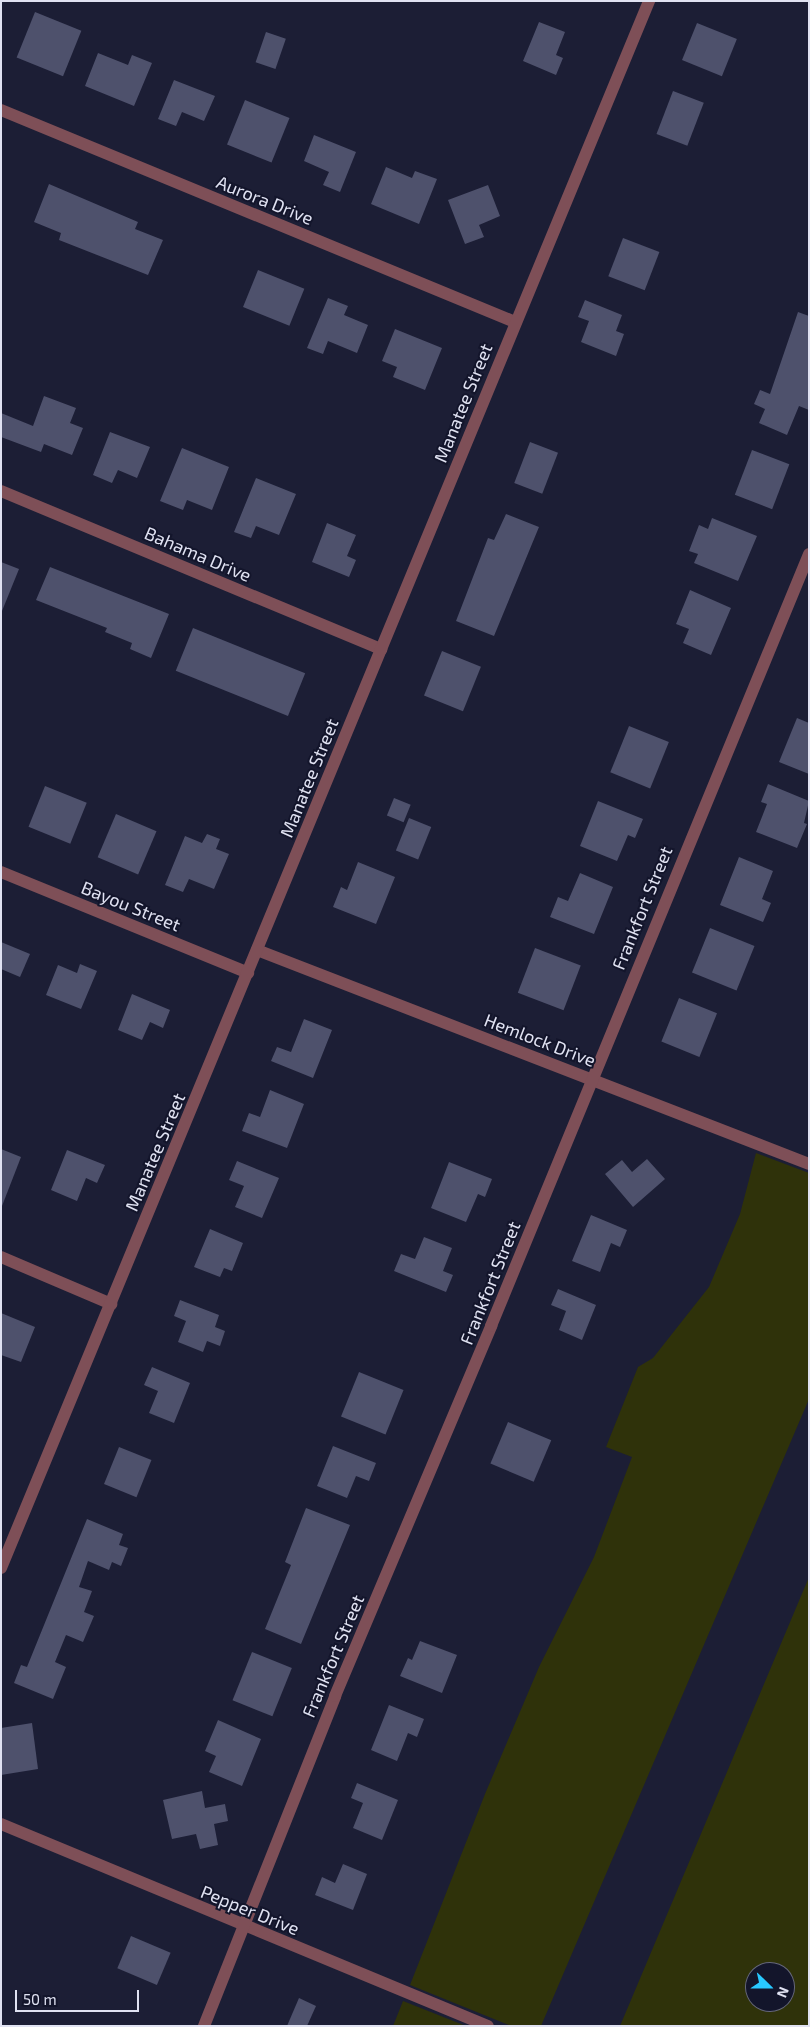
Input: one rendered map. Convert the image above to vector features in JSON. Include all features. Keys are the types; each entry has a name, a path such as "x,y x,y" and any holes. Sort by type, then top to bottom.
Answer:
{"street":[{"name":"Manatee Street","path":"1,1568 649,1"},
{"name":"Aurora Drive","path":"1,110 515,322"},
{"name":"Bahama Drive","path":"1,492 381,649"},
{"name":"Frankfort Street","path":"204,2026 335,1696 491,1326 590,1079 809,554"},
{"name":"Bayou Street","path":"1,872 248,973"},
{"name":"Hemlock Drive","path":"257,950 809,1164"},
{"path":"1,1257 111,1304"},
{"name":"Pepper Drive","path":"1,1824 243,1927 488,2026"}],"green space":[{"path":"756,1153 809,1173 809,1399 541,2026 511,2026 410,1985 485,1794 539,1667 594,1557 632,1457 606,1447 638,1367 653,1358 709,1287 740,1214"},
{"path":"809,1577 809,2026 620,2026"},
{"path":"403,2001 466,2026 393,2026"}],"building":[{"path":"35,12 81,31 63,76 17,57"},
{"path":"539,22 565,32 556,55 563,58 556,75 523,61"},
{"path":"697,23 737,39 722,76 682,60"},
{"path":"266,32 286,39 275,69 256,62"},
{"path":"98,53 128,65 132,55 152,63 134,106 85,86"},
{"path":"174,80 215,96 204,121 182,112 176,126 158,119"},
{"path":"673,91 704,103 687,146 657,134"},
{"path":"245,100 290,118 272,162 227,145"},
{"path":"314,135 356,152 340,192 323,185 329,172 304,161"},
{"path":"386,167 412,178 415,171 437,179 419,224 371,204"},
{"path":"49,184 138,222 135,229 163,240 148,275 59,240 61,233 34,222"},
{"path":"488,185 500,216 479,225 484,237 465,244 448,200"},
{"path":"623,238 659,252 645,290 608,276"},
{"path":"258,270 304,289 289,326 243,307"},
{"path":"328,298 348,306 344,315 368,325 357,353 328,341 323,354 307,348"},
{"path":"585,300 622,315 616,331 624,334 616,356 581,342 589,321 578,317"},
{"path":"798,312 809,316 809,410 799,406 787,435 759,423 765,409 754,404 760,390 770,394"},
{"path":"395,329 442,348 425,390 393,377 397,367 382,361"},
{"path":"44,396 76,408 70,423 83,428 72,455 44,444 41,452 1,437 1,413 33,426"},
{"path":"110,432 150,447 137,478 118,470 112,483 93,475"},
{"path":"530,442 558,453 542,494 514,483"},
{"path":"182,448 229,467 212,510 187,500 183,510 160,501"},
{"path":"752,450 789,464 772,509 735,495"},
{"path":"256,478 296,494 279,535 256,526 251,538 234,532"},
{"path":"506,514 539,527 494,636 456,621 488,538 494,540"},
{"path":"712,518 757,536 738,581 694,563 698,554 689,551 699,525 708,529"},
{"path":"327,523 356,535 347,556 356,560 349,577 312,562"},
{"path":"1,562 19,569 2,611 1,611"},
{"path":"50,567 169,614 151,658 130,649 132,643 105,632 107,628 36,600"},
{"path":"690,590 731,608 711,655 683,643 689,629 676,624"},
{"path":"193,628 305,673 288,716 176,671"},
{"path":"442,651 481,667 463,711 424,696"},
{"path":"797,718 809,723 809,774 779,762"},
{"path":"629,726 669,742 650,788 610,772"},
{"path":"768,784 809,801 804,823 807,824 797,848 756,832 767,804 761,802"},
{"path":"45,786 87,803 70,844 29,827"},
{"path":"394,798 411,805 404,822 387,816"},
{"path":"598,801 643,819 635,838 628,835 617,861 580,846"},
{"path":"116,814 157,831 138,874 98,857"},
{"path":"409,818 431,827 418,859 396,850"},
{"path":"207,834 220,839 216,849 229,854 214,889 189,879 183,892 165,885 185,836 202,843"},
{"path":"739,857 773,871 762,899 771,903 763,922 720,905"},
{"path":"358,862 395,877 376,924 333,907 341,887 347,890"},
{"path":"580,873 613,887 594,934 550,917 558,897 568,901"},
{"path":"710,928 755,946 737,990 692,973"},
{"path":"1,942 30,954 20,977 1,969"},
{"path":"535,948 581,966 564,1010 518,993"},
{"path":"80,964 97,971 81,1009 46,995 58,965 77,973"},
{"path":"132,994 170,1010 163,1028 150,1022 142,1040 118,1030"},
{"path":"679,998 717,1013 699,1057 661,1042"},
{"path":"304,1019 332,1030 313,1078 271,1061 277,1047 291,1052"},
{"path":"270,1090 304,1104 287,1148 242,1131 249,1113 260,1117"},
{"path":"1,1149 21,1157 2,1206 1,1206"},
{"path":"67,1150 105,1165 97,1183 86,1178 77,1201 51,1190"},
{"path":"647,1159 665,1179 633,1207 605,1174 622,1160 632,1172"},
{"path":"237,1161 279,1178 262,1218 235,1207 244,1186 229,1180"},
{"path":"449,1162 492,1179 485,1197 478,1194 466,1222 431,1208"},
{"path":"591,1215 627,1230 620,1247 611,1243 600,1272 572,1261"},
{"path":"210,1229 243,1243 232,1271 224,1268 220,1277 194,1267"},
{"path":"424,1237 452,1248 443,1271 453,1275 446,1292 394,1271 401,1254 415,1259"},
{"path":"558,1289 596,1305 582,1340 559,1330 566,1311 551,1305"},
{"path":"180,1300 219,1315 215,1327 225,1331 220,1346 207,1341 203,1352 178,1342 186,1321 174,1316"},
{"path":"1,1313 35,1327 21,1362 1,1355"},
{"path":"152,1367 190,1383 174,1423 149,1413 158,1391 144,1385"},
{"path":"359,1372 404,1390 386,1434 341,1417"},
{"path":"508,1422 551,1440 534,1482 490,1463"},
{"path":"333,1446 376,1463 369,1481 356,1476 347,1498 317,1486"},
{"path":"119,1447 151,1460 136,1497 104,1484"},
{"path":"306,1508 350,1525 301,1644 265,1629 291,1565 285,1562"},
{"path":"87,1519 123,1534 119,1545 128,1548 121,1566 112,1562 109,1570 88,1561 79,1587 92,1591 84,1612 94,1616 83,1642 66,1635 55,1662 66,1667 53,1699 14,1683 21,1665 27,1667"},
{"path":"420,1641 457,1655 442,1693 400,1676 408,1658 412,1660"},
{"path":"252,1652 292,1668 272,1716 233,1700"},
{"path":"389,1705 424,1719 417,1737 408,1733 397,1761 371,1750"},
{"path":"218,1720 261,1739 242,1786 209,1772 216,1756 205,1751"},
{"path":"32,1723 38,1769 1,1775 1,1728"},
{"path":"357,1783 398,1800 382,1840 353,1828 363,1803 351,1798"},
{"path":"202,1791 205,1808 225,1804 228,1821 214,1824 218,1845 200,1849 196,1834 172,1839 163,1800"},
{"path":"343,1864 367,1874 353,1910 315,1895 322,1877 335,1883"},
{"path":"131,1936 171,1953 157,1985 117,1968"},
{"path":"299,1998 316,2006 307,2026 287,2026"}]}
